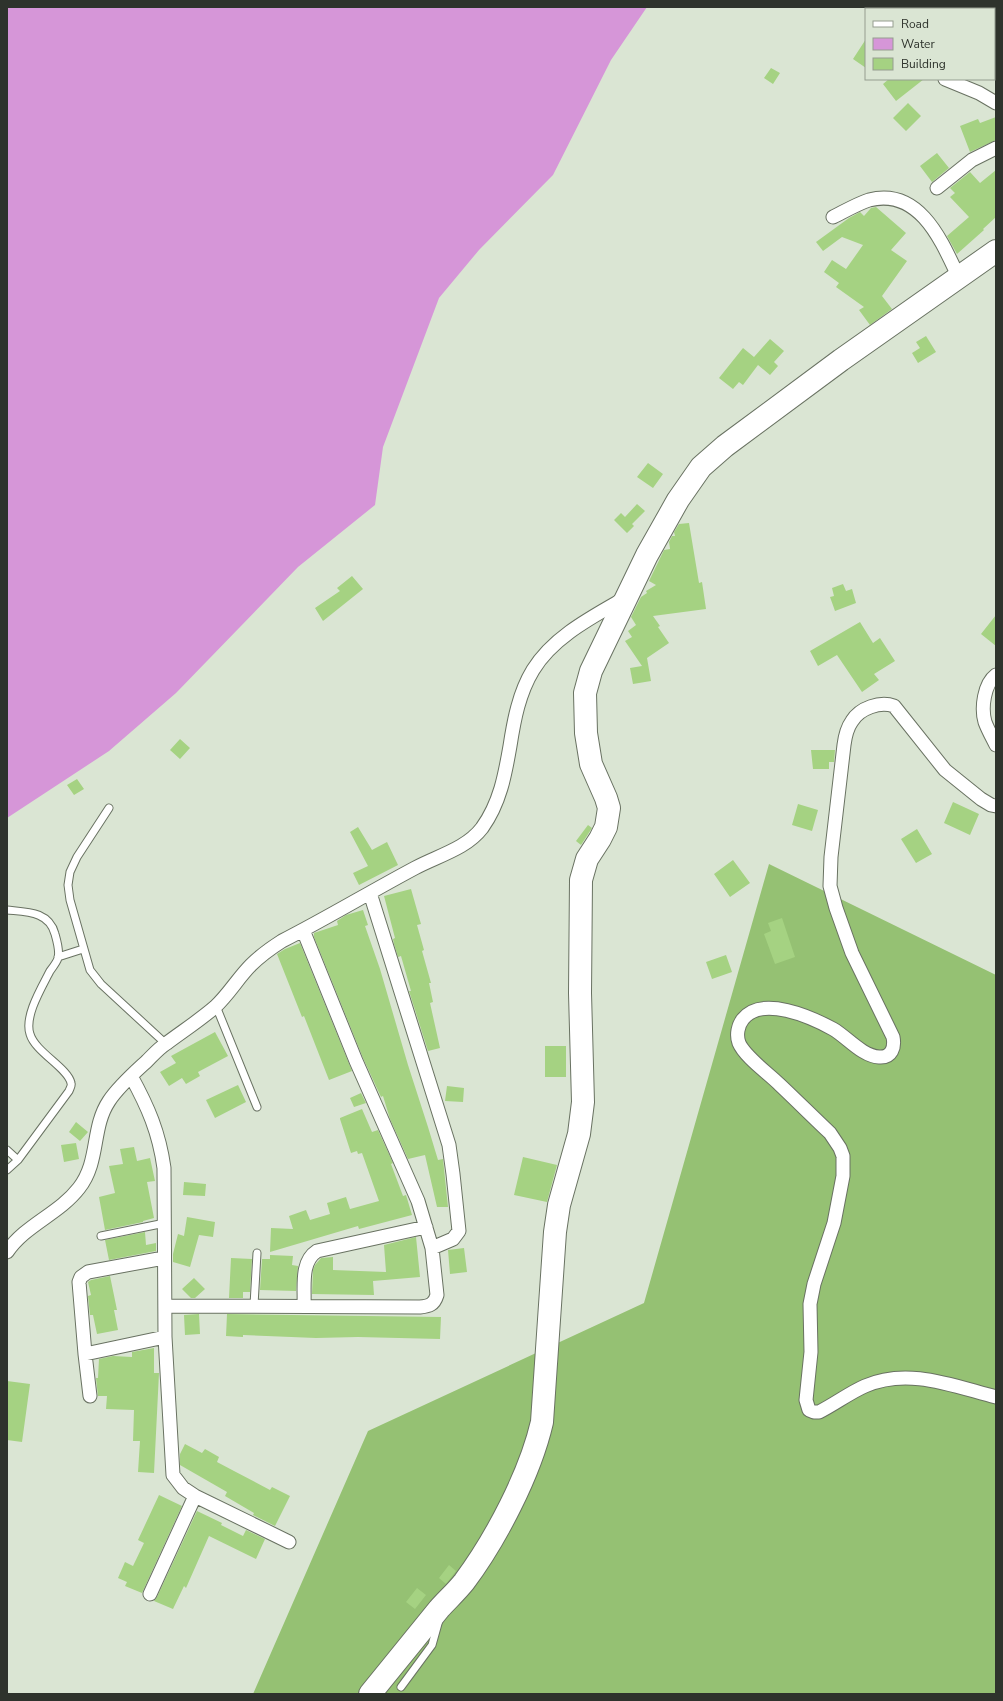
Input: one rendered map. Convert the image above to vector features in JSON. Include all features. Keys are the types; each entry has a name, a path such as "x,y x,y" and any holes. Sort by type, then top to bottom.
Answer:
{"highway":[{"path":"370,1694 441,1608 463,1584 484,1554 517,1492 534,1451 542,1422 555,1232 559,1205 579,1134 583,1102 580,993 581,880 586,859 606,827 609,808 606,798 595,776 589,757 586,733 585,694 591,671 647,555 689,482 710,458 841,360 996,251"}],"street":[{"path":"947,80 979,93 996,103"},
{"path":"937,188 972,160 996,148"},
{"path":"833,217 870,200 889,199 904,203 919,213 933,228 944,246 959,278"},
{"path":"7,1252 20,1236 79,1189 88,1175 94,1160 98,1125 102,1112 114,1095 131,1076 165,1044 194,1024 216,1006 264,953 282,941 415,867 471,840 490,816 497,800 504,779 515,718 524,688 533,670 556,643 573,630 628,596"},
{"path":"996,675 990,682 984,704 986,722 996,745"},
{"path":"996,806 990,805 980,799 945,770 894,706 881,704 867,709 855,716 847,730 844,745 831,857 830,886 852,953 893,1037 893,1050 890,1055 885,1057 870,1055 833,1029 807,1017 778,1008 755,1010 747,1014 741,1021 738,1028 739,1042 747,1053 830,1133 840,1148 843,1156 843,1176 834,1223 814,1284 810,1304 811,1352 806,1400 809,1410 820,1412 864,1386 876,1381 898,1377 923,1379 996,1397"},
{"path":"370,893 452,1159 459,1231 453,1239 432,1248"},
{"path":"164,1306 429,1306 434,1302 437,1296 432,1248 411,1185 356,1060 303,930"},
{"path":"131,1076 147,1105 161,1147 164,1168 164,1306 171,1467 176,1480 183,1488 195,1496 289,1542"},
{"path":"304,1306 306,1262 311,1255 317,1251 426,1227"},
{"path":"90,1396 85,1354 80,1282 84,1273 164,1258"},
{"path":"85,1354 165,1337"},
{"path":"150,1594 195,1496"}],"lane":[{"path":"110,808 77,857 70,872 68,885 70,900 90,970 101,984 165,1044"},
{"path":"7,910 34,913 47,919 54,930 57,942 58,958 31,1012 28,1028 30,1036 37,1046 69,1078 71,1086 69,1091 18,1160 7,1170"},
{"path":"58,958 83,949"},
{"path":"216,1006 257,1107"},
{"path":"7,1150 18,1160"},
{"path":"101,1236 165,1223"},
{"path":"254,1305 257,1253"},
{"path":"401,1687 432,1645 441,1608"}],"green space":[{"path":"769,864 996,975 996,1694 253,1694 368,1431 644,1303"}],"water":[{"path":"7,7 647,7 611,60 553,175 479,250 439,298 383,447 375,505 298,567 176,693 109,751 7,818"}],"building":[{"path":"865,41 865,67 853,59"},
{"path":"771,68 780,73 773,84 764,78"},
{"path":"888,80 923,80 896,101 883,84"},
{"path":"908,103 921,116 906,131 893,118"},
{"path":"996,117 996,140 970,152 960,126 978,119 980,123"},
{"path":"937,153 949,168 932,182 920,166"},
{"path":"996,170 996,217 957,254 947,236 969,217 950,197 955,193 950,188 970,172 980,183"},
{"path":"876,207 906,233 891,250 907,261 882,296 892,309 870,325 859,310 864,307 836,287 839,283 824,272 832,260 846,269 863,245 842,237 823,251 816,242 849,218 860,212 864,216 871,208"},
{"path":"926,336 936,352 918,363 912,353 920,348 916,342"},
{"path":"770,339 784,351 774,362 778,366 770,375 758,365 743,385 739,382 733,389 719,378 743,348 754,357"},
{"path":"648,463 663,474 653,488 637,477"},
{"path":"637,504 645,511 632,524 634,526 627,533 614,520 621,513 625,517"},
{"path":"689,523 699,583 702,582 706,609 653,616 660,626 658,627 669,643 647,658 651,681 633,684 630,668 642,666 625,641 632,637 628,631 636,625 631,617 641,597 647,593 646,591 656,585 649,581 664,550 670,549 669,542 672,536 675,536 674,532 679,524"},
{"path":"352,576 363,589 323,621 315,608 340,591 337,588"},
{"path":"843,584 846,591 852,589 856,603 835,611 830,597 834,596 832,588"},
{"path":"996,615 996,646 981,634"},
{"path":"860,622 873,643 880,638 895,661 874,674 879,680 862,692 837,655 818,666 810,651"},
{"path":"180,739 190,748 180,759 170,750"},
{"path":"811,750 835,750 834,762 829,762 829,769 813,769"},
{"path":"77,779 84,789 74,795 67,785"},
{"path":"953,802 979,814 970,835 944,823"},
{"path":"798,804 818,810 812,831 792,825"},
{"path":"588,825 592,828 581,845 576,841"},
{"path":"358,827 372,850 387,842 398,865 359,885 353,873 368,866 350,832"},
{"path":"917,829 932,854 916,863 901,839"},
{"path":"733,860 750,883 730,897 714,874"},
{"path":"411,889 421,924 417,925 424,950 422,951 431,983 429,983 433,1002 430,1003 440,1048 428,1051 409,991 411,991 401,956 398,957 394,944 393,939 395,938 384,896"},
{"path":"363,910 368,925 365,926 380,969 438,1160 443,1159 448,1207 437,1207 425,1155 408,1159 390,1119 383,1096 381,1097 363,1058 314,937 314,933 338,925 337,921 346,915"},
{"path":"782,918 795,957 775,964 764,934 771,931 768,923"},
{"path":"300,943 352,1071 329,1080 304,1016 302,1017 277,954"},
{"path":"726,955 732,972 712,979 706,962"},
{"path":"215,1032 228,1056 198,1072 200,1076 186,1084 182,1078 169,1086 160,1072 176,1063 171,1056"},
{"path":"545,1046 566,1046 566,1077 545,1077"},
{"path":"238,1085 246,1102 215,1118 206,1100"},
{"path":"447,1086 464,1088 463,1102 445,1101"},
{"path":"361,1093 366,1103 354,1107 350,1098"},
{"path":"362,1109 372,1132 378,1130 393,1163 391,1164 403,1196 406,1195 412,1215 359,1229 358,1226 270,1252 271,1228 293,1229 289,1216 306,1210 310,1220 330,1214 327,1203 346,1197 350,1209 379,1201 362,1153 358,1154 357,1151 351,1153 340,1119"},
{"path":"76,1122 88,1132 80,1141 69,1132"},
{"path":"76,1143 79,1159 64,1162 61,1145"},
{"path":"134,1147 137,1161 150,1158 155,1181 147,1182 154,1218 143,1222 105,1230 99,1197 115,1193 109,1166 123,1164 120,1149"},
{"path":"523,1157 557,1165 547,1202 514,1195"},
{"path":"184,1182 206,1184 205,1196 183,1195"},
{"path":"187,1217 215,1222 213,1237 199,1235 190,1267 173,1262 173,1254 178,1234 184,1236"},
{"path":"145,1232 146,1245 156,1243 156,1251 109,1260 105,1240"},
{"path":"416,1237 420,1277 373,1281 374,1295 312,1294 313,1270 321,1258 333,1257 333,1270 386,1272 384,1245"},
{"path":"464,1248 467,1272 450,1274 448,1250"},
{"path":"270,1255 293,1256 292,1265 298,1266 296,1291 260,1290 262,1259 270,1259"},
{"path":"231,1258 252,1259 250,1292 243,1292 243,1298 229,1298"},
{"path":"110,1276 117,1310 114,1310 118,1330 97,1334 93,1315 90,1315 88,1296 91,1295 88,1282"},
{"path":"194,1278 205,1289 195,1298 191,1298 182,1289"},
{"path":"199,1314 200,1334 185,1335 184,1315"},
{"path":"227,1314 441,1317 440,1339 358,1337 316,1338 243,1335 243,1337 226,1336"},
{"path":"154,1348 154,1373 159,1373 154,1473 138,1472 140,1441 133,1441 134,1410 106,1409 107,1396 98,1396 96,1378 98,1378 99,1359 113,1356 132,1357 132,1352"},
{"path":"7,1381 30,1384 22,1442 7,1440"},
{"path":"185,1444 202,1453 205,1449 219,1457 217,1462 270,1490 272,1487 290,1496 275,1526 253,1515 254,1513 225,1496 227,1492 180,1465 180,1454"},
{"path":"159,1495 182,1506 142,1593 125,1586 127,1582 118,1578 125,1562 133,1566 144,1543 138,1540"},
{"path":"197,1511 222,1523 221,1525 243,1536 246,1530 265,1539 256,1559 209,1536 186,1588 184,1586 173,1609 154,1601"},
{"path":"449,1565 456,1571 446,1584 439,1578"},
{"path":"417,1588 426,1595 415,1609 406,1602"}]}
